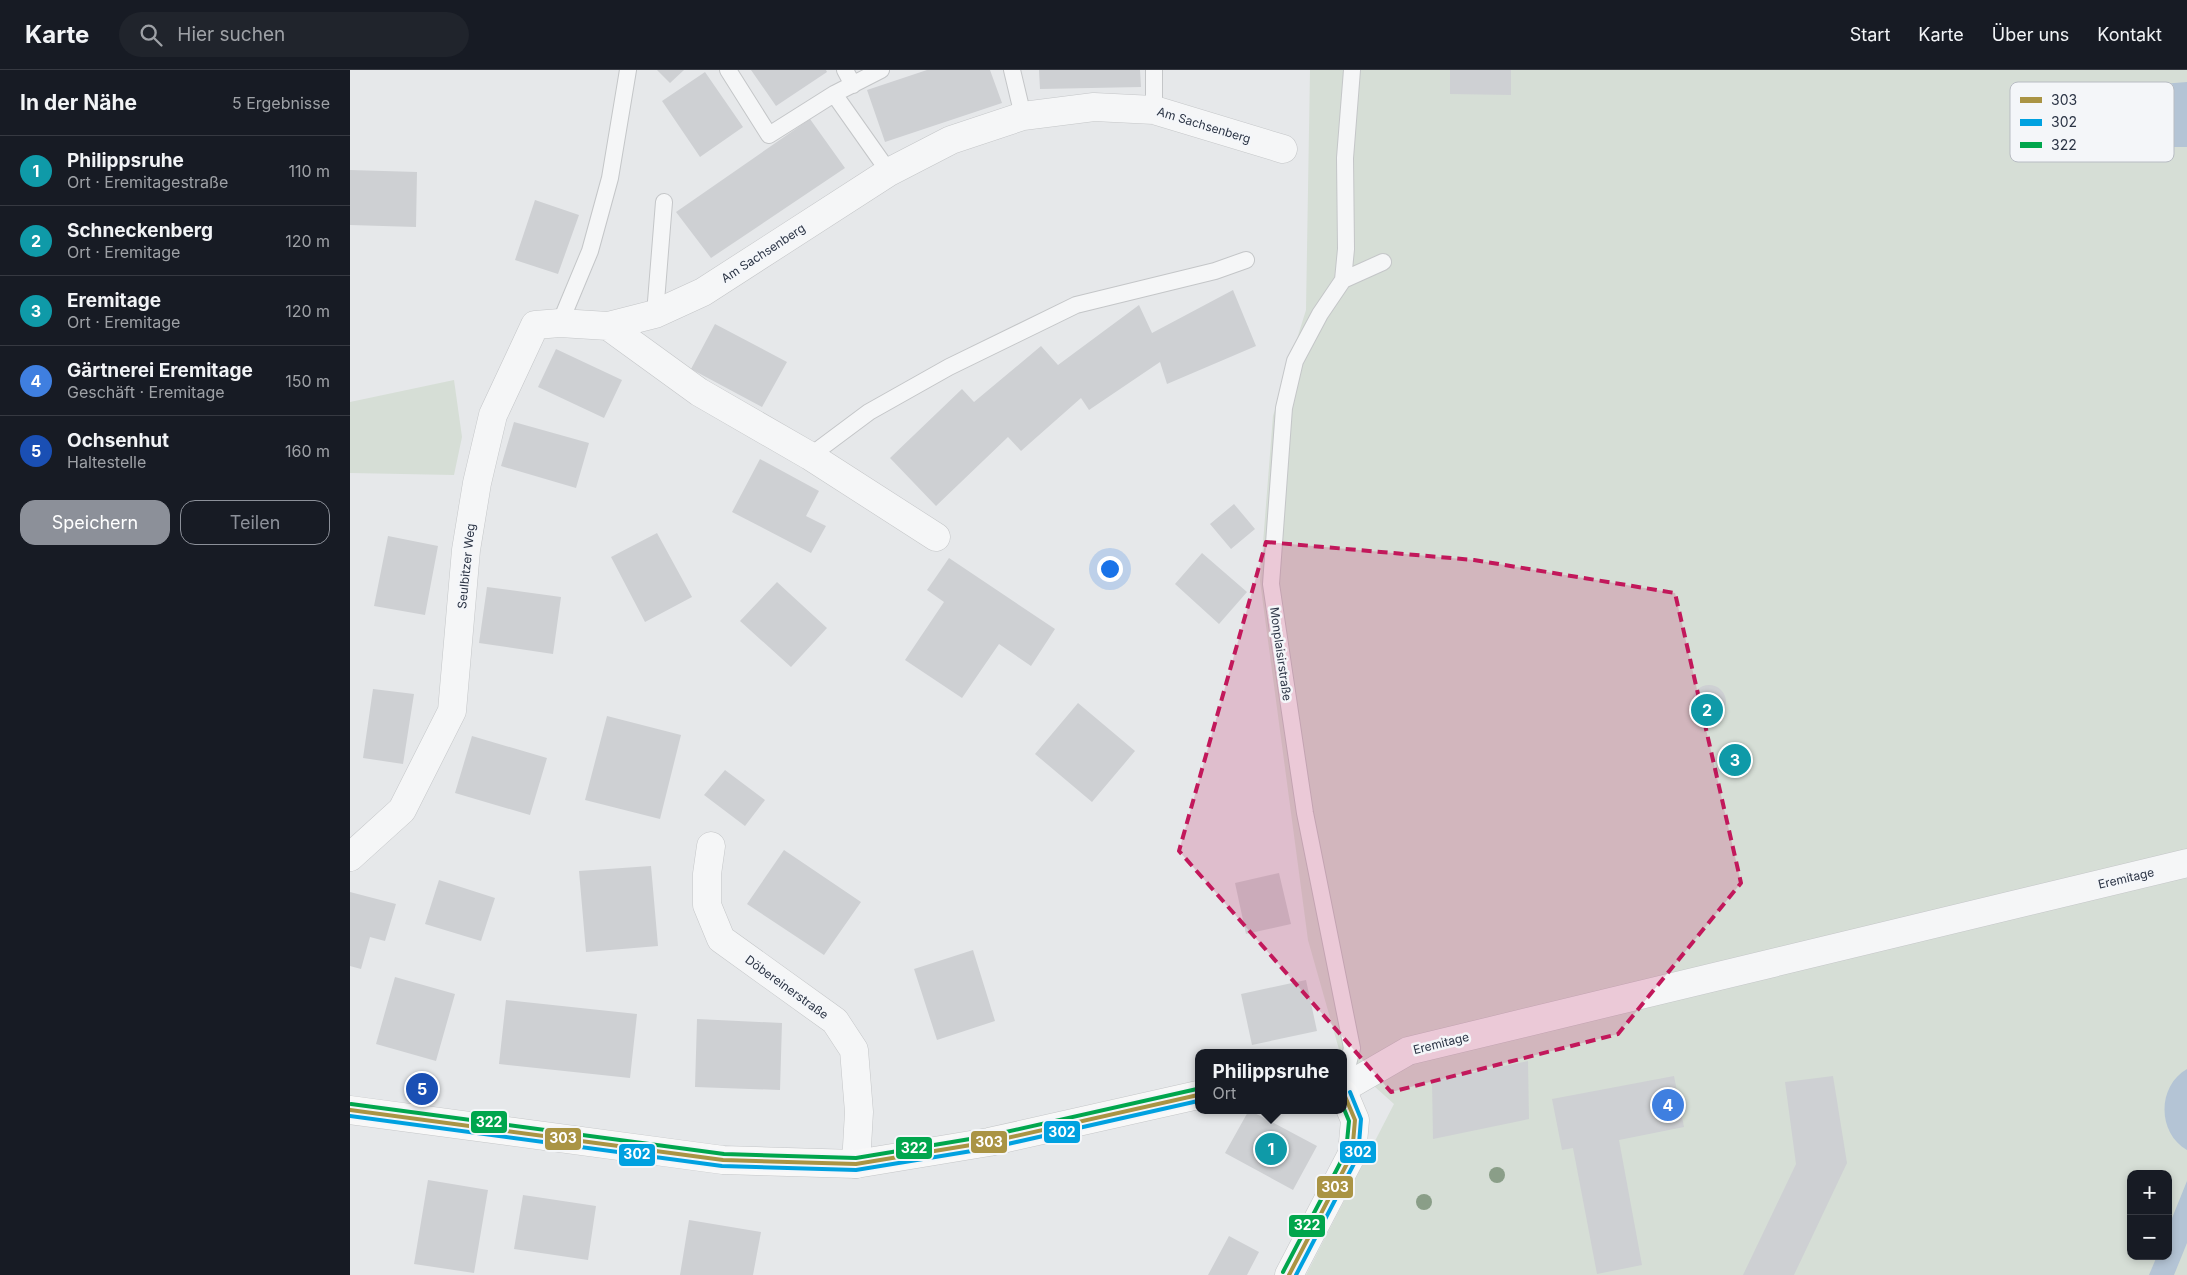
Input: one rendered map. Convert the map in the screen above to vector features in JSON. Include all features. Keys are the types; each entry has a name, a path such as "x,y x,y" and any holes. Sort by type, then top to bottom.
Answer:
{"street":[{"name":"Am Sachsenberg","path":"608,326 655,314 703,292 889,172 951,140 1023,116 1094,107 1154,110 1283,149"},
{"name":"Seulbitzer Weg","path":"350,857 402,810 452,711 466,550 477,484 493,415 535,325 560,323 608,326"},
{"path":"608,326 699,392 810,456 936,537"},
{"name":"Döbereinerstraße","path":"711,846 708,874 708,905 721,939 834,1021 854,1050 859,1112 856,1164"},
{"name":"Eremitage","path":"1347,1086 1408,1051 2187,863"},
{"path":"350,1110 723,1160 856,1164 989,1142 1195,1096"},
{"path":"1289,1275 1352,1154 1355,1120 1347,1101"}],"lane":[{"path":"560,323 590,251 610,178 628,70"},
{"path":"728,70 770,135 834,94 881,70"},
{"path":"845,70 853,85"},
{"path":"1012,70 1023,116"},
{"path":"1154,70 1154,110"},
{"path":"1352,70 1345,158 1346,248 1344,280 1383,262"},
{"path":"834,94 889,172"},
{"path":"655,314 664,202"},
{"path":"810,456 869,412 950,368 1076,305 1214,271 1246,260"},
{"name":"Monplaisirstraße","path":"1344,280 1320,314 1295,361 1284,408 1271,584 1311,848 1352,1048 1347,1068"}],"highlighted area":[{"path":"1266,542 1474,560 1675,593 1741,883 1618,1034 1391,1092 1179,851"}],"shaded area":[{"path":"1310,70 2187,70 2187,1275 1306,1275 1394,1104 1347,1062 1347,1049 1339,1049 1308,940 1260,581 1273,416 1306,310"},
{"path":"454,380 462,437 454,475 350,473 350,402"}],"water":[{"path":"2187,82 2187,147 2174,147 2174,83"},
{"path":"2187,1069 2187,1150 2170,1133 2164,1110 2170,1086"},
{"path":"2187,1181 2187,1243 2174,1275 2149,1275 2155,1260 2172,1260 2172,1218"}],"building":[{"path":"657,70 684,70 670,83"},
{"path":"751,70 826,70 827,72 776,106"},
{"path":"927,70 990,70 1002,103 885,142 867,90"},
{"path":"1039,70 1140,70 1141,87 1040,89"},
{"path":"1450,70 1511,70 1511,95 1450,94"},
{"path":"705,72 743,127 700,157 662,101"},
{"path":"810,119 845,168 711,258 676,212"},
{"path":"350,170 417,172 416,227 350,225"},
{"path":"535,200 579,215 558,274 515,260"},
{"path":"1233,290 1256,346 1167,384 1160,362 1089,410 1081,398 1021,451 1008,437 936,506 890,458 962,389 974,402 1041,346 1058,365 1139,305 1152,333"},
{"path":"715,324 787,362 762,407 691,369"},
{"path":"556,349 622,380 604,418 538,387"},
{"path":"514,422 589,443 576,488 501,466"},
{"path":"760,459 819,491 806,516 826,526 811,553 732,512"},
{"path":"1234,504 1255,529 1231,549 1210,524"},
{"path":"657,533 692,597 645,622 611,557"},
{"path":"388,536 438,546 425,615 374,606"},
{"path":"1202,553 1247,592 1219,624 1175,584"},
{"path":"949,558 1055,629 1031,666 999,644 962,698 905,660 944,602 927,590"},
{"path":"777,582 827,628 791,667 740,621"},
{"path":"487,587 561,597 553,654 479,643"},
{"path":"1709,685 1716,686 1721,690 1725,695 1725,709 1721,714 1716,718 1709,719 1702,718 1697,714 1693,709 1692,702 1693,695 1697,690 1702,686"},
{"path":"373,689 414,694 403,764 363,758"},
{"path":"1078,703 1135,751 1092,802 1035,754"},
{"path":"607,716 681,735 660,819 585,800"},
{"path":"472,736 547,758 530,815 455,793"},
{"path":"725,770 765,800 745,826 704,795"},
{"path":"784,850 861,902 824,955 747,904"},
{"path":"651,866 658,946 586,952 579,871"},
{"path":"1279,873 1291,924 1246,934 1235,883"},
{"path":"439,880 495,898 481,941 425,924"},
{"path":"350,892 396,904 385,941 370,937 361,969 350,966"},
{"path":"973,950 995,1021 937,1040 914,969"},
{"path":"395,977 455,994 436,1061 376,1044"},
{"path":"1306,980 1317,1031 1252,1045 1241,994"},
{"path":"506,1000 637,1014 630,1078 499,1064"},
{"path":"697,1019 782,1023 780,1090 695,1087"},
{"path":"1528,1061 1529,1119 1433,1139 1432,1081"},
{"path":"1674,1076 1684,1127 1619,1140 1642,1265 1597,1274 1573,1148 1562,1150 1552,1099"},
{"path":"1833,1076 1847,1163 1794,1275 1743,1275 1796,1164 1785,1082"},
{"path":"1247,1114 1257,1114 1317,1146 1293,1190 1225,1153"},
{"path":"428,1180 488,1190 474,1273 414,1264"},
{"path":"523,1195 596,1206 588,1260 514,1249"},
{"path":"689,1220 761,1232 753,1275 680,1275"},
{"path":"1229,1236 1259,1252 1247,1275 1208,1275"}],"transit line":[{"name":"322","path":"351,1104 724,1154 856,1158 988,1136 1195,1089"},
{"name":"302","path":"1296,1275 1358,1156 1361,1119 1350,1092"},
{"name":"303","path":"350,1110 723,1160 856,1164 989,1142 1195,1096"},
{"name":"303","path":"1289,1275 1352,1154 1355,1120 1347,1101"},
{"name":"302","path":"350,1116 722,1166 856,1170 990,1148 1195,1102"},
{"name":"322","path":"1283,1272 1346,1152 1349,1121 1346,1114"}],"place":[{"name":"Schneckenberg","path":"1707,710"},
{"name":"Eremitage","path":"1735,760"},
{"name":"Ochsenhut","path":"422,1089"},
{"name":"Gärtnerei Eremitage","path":"1668,1105"},
{"name":"Philippsruhe","path":"1271,1149"}]}
